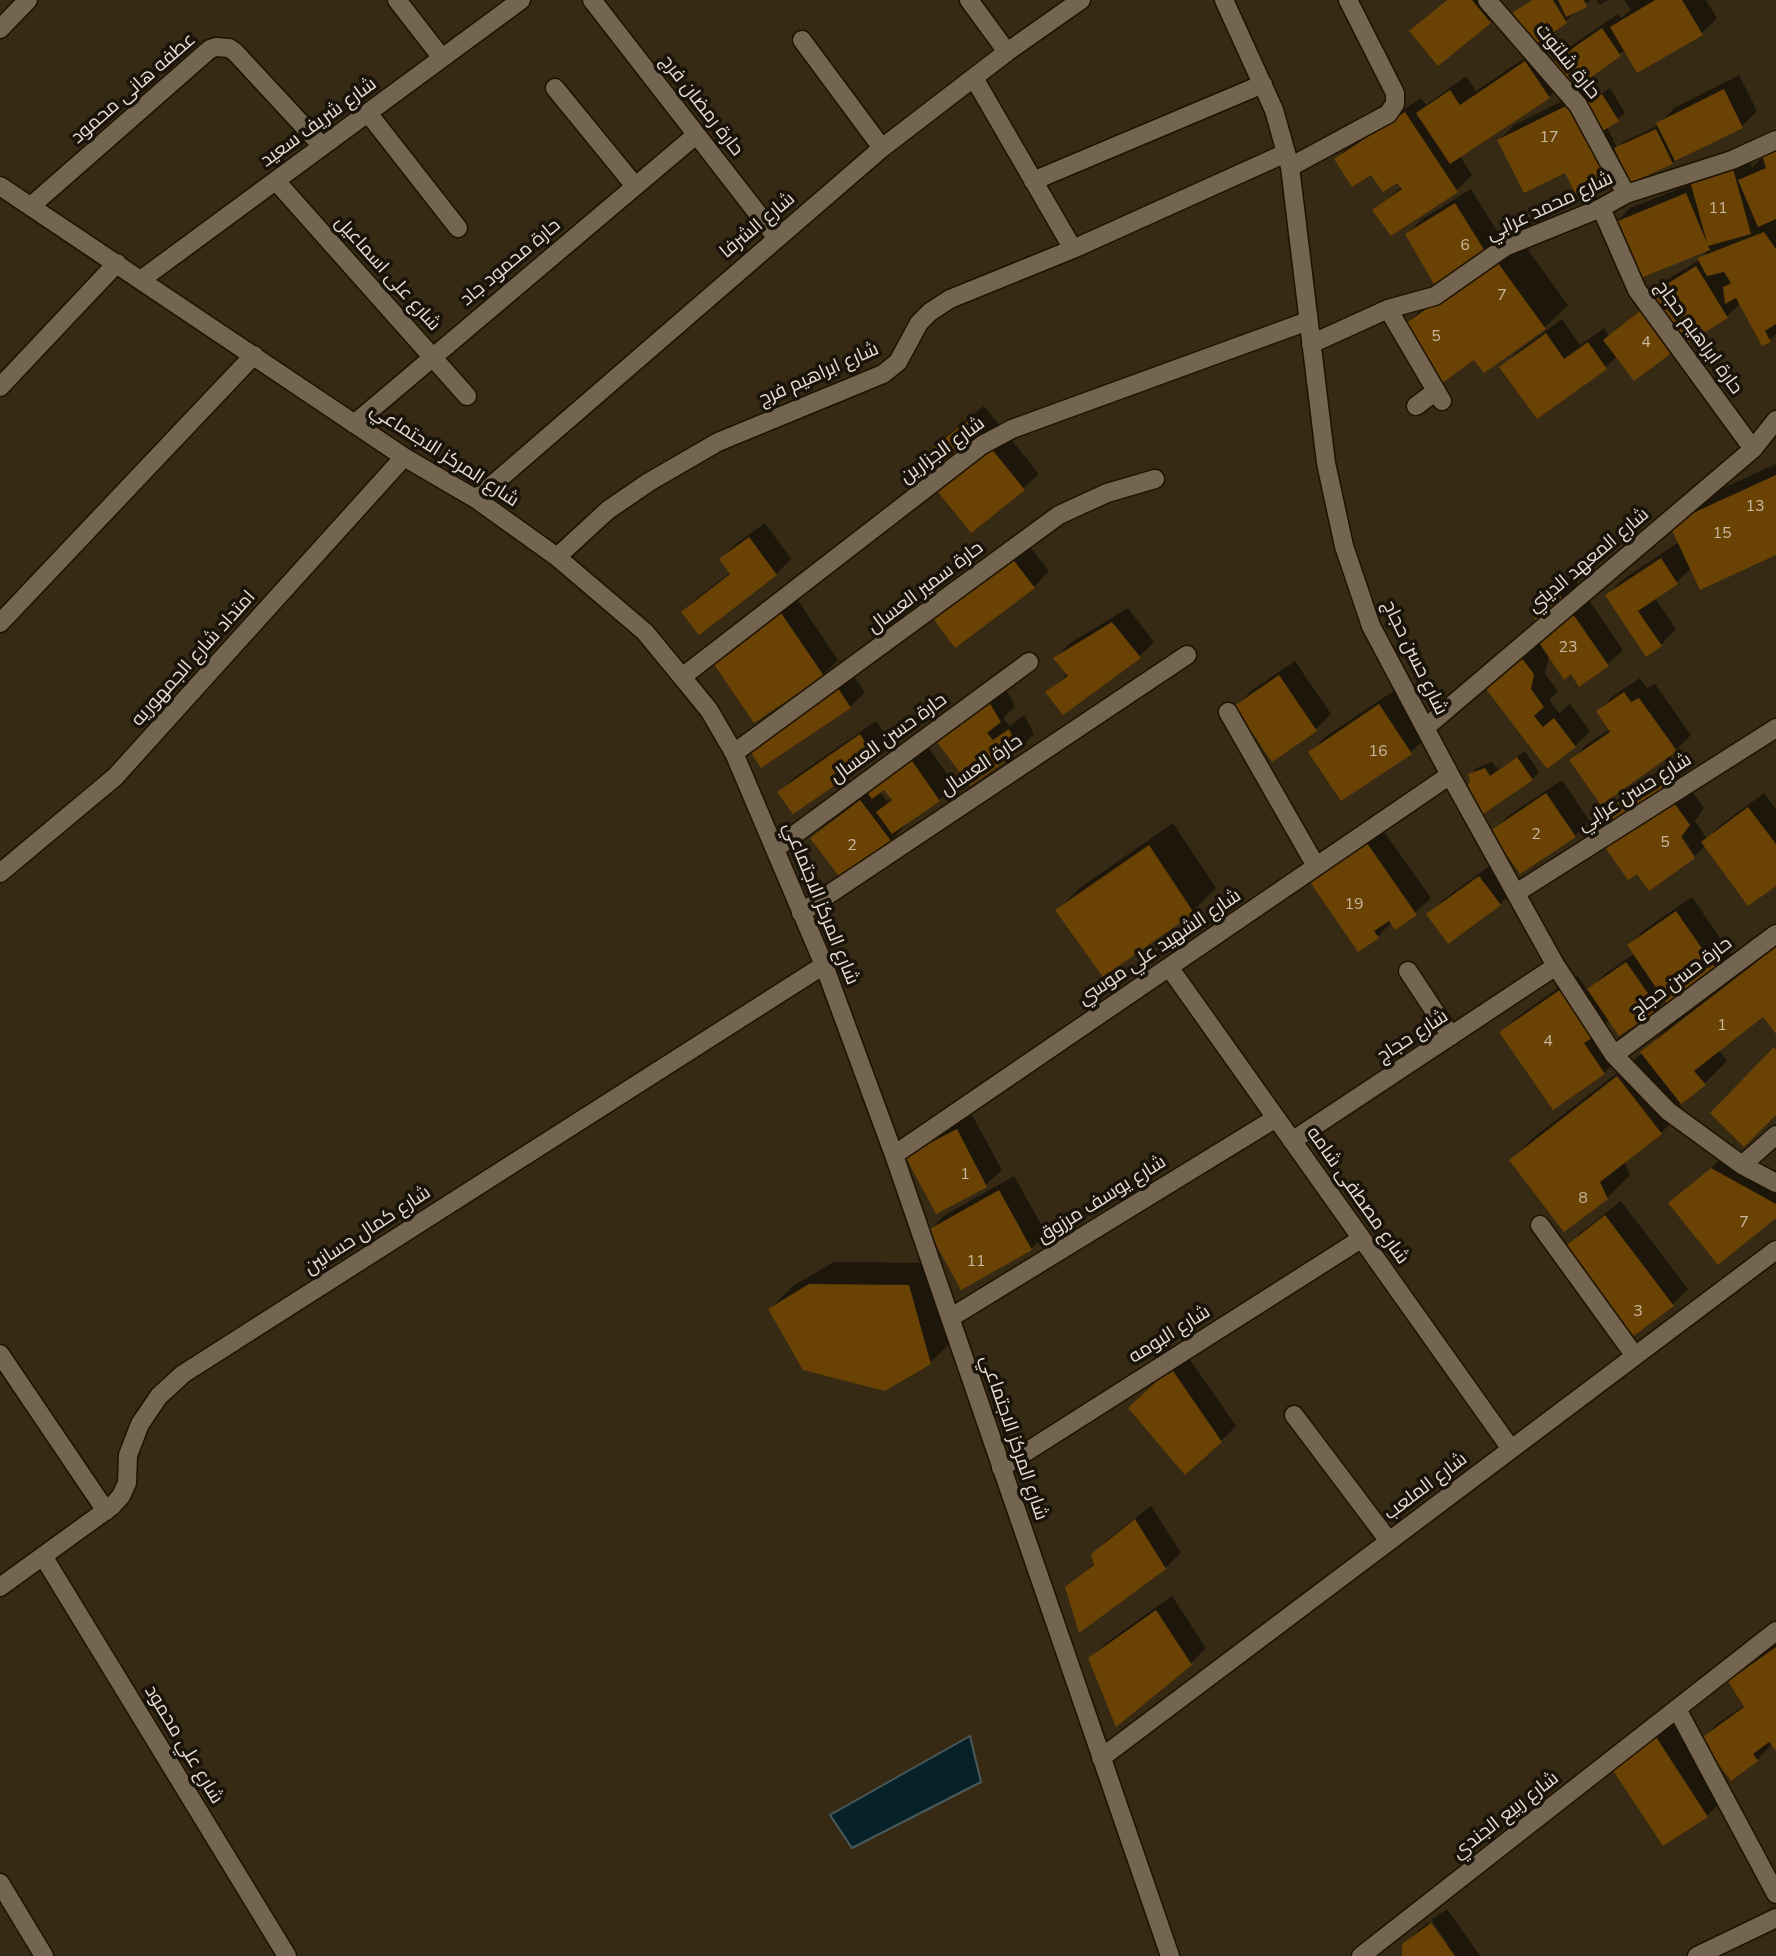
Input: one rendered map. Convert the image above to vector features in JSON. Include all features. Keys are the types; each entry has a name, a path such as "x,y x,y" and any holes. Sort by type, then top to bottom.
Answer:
{"street":[{"path":"0,29 28,0"},
{"path":"397,0 442,58"},
{"name":"حارة رمضان فرج","path":"592,0 776,237"},
{"path":"969,0 1007,52"},
{"name":"شارع الشرفا","path":"476,499 882,148 1007,52 1081,0"},
{"name":"شارع حسن حجاج","path":"1224,0 1275,110 1288,160 1326,464 1344,546 1371,626 1556,967 1614,1055 1668,1111 1742,1165 1776,1183"},
{"name":"شارع ابراهيم فرج","path":"557,557 608,510 649,482 718,442 883,374 898,362 919,323 950,299 1288,160 1388,114 1395,104 1395,93 1348,0"},
{"name":"حارة شلتوت","path":"1487,0 1578,105 1626,194"},
{"name":"شارع شريف سعيد","path":"142,279 517,1"},
{"path":"802,40 882,148"},
{"name":"عطفه هانى محمود","path":"31,206 210,49 216,47 229,48 235,52 322,146"},
{"path":"974,78 1073,249"},
{"path":"1033,181 1263,84"},
{"path":"555,88 635,187"},
{"path":"368,113 458,228"},
{"name":"حارة محمود جاد","path":"354,424 696,135"},
{"name":"شارع محمد عرابي","path":"1311,344 1388,309 1435,296 1505,247 1601,208 1626,194 1732,160 1776,139"},
{"name":"شارع على اسماعيل","path":"276,181 467,396"},
{"name":"شارع المركز الاجتماعي","path":"0,186 404,457 476,499 557,557 645,632 709,710 734,753 824,965 894,1155 1170,1956"},
{"name":"حارة ابراهيم حجاج","path":"1601,208 1637,290 1753,449"},
{"path":"0,387 117,263"},
{"path":"1388,309 1439,396 1416,405"},
{"name":"شارع الجزارين","path":"682,677 982,445 1012,429 1308,321"},
{"path":"0,623 254,355"},
{"name":"شارع المعهد الديني","path":"1425,728 1753,449 1776,420"},
{"name":"امتداد شارع الجمهوريه","path":"0,873 115,777 404,457"},
{"name":"حارة سمير العسال","path":"734,753 1059,515 1107,494 1155,479"},
{"name":"حارة العسال","path":"801,913 1187,655"},
{"name":"حارة حسن العسال","path":"775,849 1028,662"},
{"path":"1228,712 1316,866"},
{"name":"شارع حسن عرابي","path":"1516,893 1776,728"},
{"name":"شارع الشهيد علي موسي","path":"894,1155 1450,775"},
{"name":"حارة حسن حجاج","path":"1614,1055 1776,934"},
{"name":"شارع كمال حسانين","path":"0,1587 106,1511 121,1496 127,1482 128,1455 140,1424 159,1396 183,1374 824,965"},
{"name":"شارع مصطفى شامه","path":"1169,967 1511,1450"},
{"name":"شارع حجاج","path":"1292,1142 1556,967"},
{"path":"1408,971 1451,1036"},
{"name":"شارع يوسف مرزوق","path":"950,1318 1276,1118"},
{"path":"1742,1165 1776,1135"},
{"path":"1539,1225 1635,1356"},
{"name":"شارع البومه","path":"1001,1468 1361,1239"},
{"name":"شارع الملعب","path":"1101,1758 1776,1250"},
{"path":"0,1354 106,1511"},
{"path":"1294,1415 1389,1541"},
{"name":"شارع علي محمود","path":"43,1556 287,1956"},
{"name":"شارع ربيع الجندي","path":"1361,1956 1776,1631"},
{"path":"1677,1709 1776,1894"},
{"path":"0,1883 44,1956"},
{"path":"1697,1956 1776,1918"}],"water":[{"path":"970,1736 981,1782 852,1848 830,1815"}],"building":[{"path":"1447,0 1472,0 1491,23 1438,66 1409,31"},
{"path":"1532,0 1553,0 1567,23 1533,46 1512,13"},
{"path":"1558,0 1584,0 1587,7 1566,17"},
{"path":"1655,0 1682,0 1703,35 1637,73 1610,27"},
{"path":"1602,28 1621,56 1570,92 1551,63"},
{"path":"1525,61 1550,98 1450,164 1416,113 1450,90 1460,105"},
{"path":"1724,89 1743,128 1675,161 1656,123"},
{"path":"1602,94 1619,121 1598,134 1581,107"},
{"path":"1572,103 1610,179 1576,195 1565,173 1524,193 1497,140"},
{"path":"1405,112 1458,192 1391,236 1372,210 1402,189 1397,183 1383,192 1371,175 1352,187 1334,159"},
{"path":"1656,129 1673,164 1630,183 1614,148"},
{"path":"1776,148 1776,219 1758,227 1738,180 1766,168 1762,155"},
{"path":"1733,169 1751,234 1708,246 1690,181"},
{"path":"1686,193 1710,250 1636,280 1613,223"},
{"path":"1455,203 1488,256 1435,286 1405,234"},
{"path":"1764,232 1776,249 1776,324 1765,331 1771,342 1762,346 1736,298 1725,304 1723,287 1731,283 1724,272 1707,276 1697,258"},
{"path":"1495,259 1546,329 1484,373 1474,360 1442,383 1401,327"},
{"path":"1696,266 1728,318 1681,347 1649,295"},
{"path":"1645,307 1677,349 1634,381 1603,340"},
{"path":"1546,333 1564,359 1588,342 1607,369 1537,419 1499,367"},
{"path":"968,420 1025,490 971,533 914,462"},
{"path":"1776,475 1776,555 1700,590 1669,524"},
{"path":"749,537 777,575 699,635 681,612 730,574 719,559"},
{"path":"1008,553 1035,588 955,648 929,613"},
{"path":"1661,558 1678,584 1638,611 1662,646 1646,657 1605,595"},
{"path":"1557,591 1609,666 1579,687 1571,674 1564,680 1538,641 1546,636 1529,610"},
{"path":"779,610 824,676 754,723 709,657"},
{"path":"1112,622 1141,658 1063,715 1045,692 1068,676 1053,658"},
{"path":"1520,656 1534,674 1531,689 1544,707 1534,716 1543,727 1554,718 1576,747 1547,769 1483,685"},
{"path":"1279,675 1317,731 1272,762 1234,706"},
{"path":"836,685 851,708 761,768 746,745"},
{"path":"1624,692 1631,702 1639,698 1677,751 1601,805 1569,760 1610,732 1596,711"},
{"path":"989,702 1001,722 987,733 993,740 1009,729 1020,751 970,786 934,738"},
{"path":"1379,704 1412,754 1341,801 1308,752"},
{"path":"860,734 875,758 793,814 777,792"},
{"path":"908,755 940,801 892,834 876,812 892,800 884,790 872,799 863,787"},
{"path":"1517,757 1533,780 1483,814 1466,789 1470,781 1468,774 1485,768 1490,776"},
{"path":"1655,776 1690,825 1681,837 1695,858 1649,891 1637,874 1628,880 1588,823"},
{"path":"1546,793 1576,837 1520,874 1490,831"},
{"path":"860,800 892,842 842,880 810,838"},
{"path":"1748,807 1776,844 1776,886 1748,906 1701,842"},
{"path":"1362,836 1417,915 1395,930 1389,921 1374,931 1379,938 1358,952 1306,876"},
{"path":"1149,845 1194,913 1103,977 1055,910"},
{"path":"1479,876 1501,905 1448,944 1426,914"},
{"path":"1676,911 1719,973 1670,1008 1627,945"},
{"path":"1776,947 1776,1034 1763,1017 1694,1071 1706,1085 1681,1104 1640,1052"},
{"path":"1626,962 1659,1009 1619,1036 1587,989"},
{"path":"1561,989 1594,1037 1584,1043 1605,1074 1553,1110 1499,1032"},
{"path":"1774,1047 1776,1115 1744,1147 1710,1113"},
{"path":"1617,1076 1662,1134 1600,1182 1608,1199 1564,1232 1509,1160"},
{"path":"957,1129 987,1187 936,1214 905,1156"},
{"path":"1711,1168 1776,1204 1776,1218 1718,1265 1668,1203"},
{"path":"999,1190 1032,1250 961,1290 928,1230"},
{"path":"1605,1215 1674,1306 1632,1337 1563,1248"},
{"path":"809,1284 909,1285 931,1364 885,1391 803,1370 768,1309"},
{"path":"1171,1368 1222,1442 1185,1475 1128,1408"},
{"path":"1135,1519 1166,1569 1079,1633 1065,1587 1094,1565 1091,1554"},
{"path":"1156,1610 1192,1665 1116,1727 1088,1658"},
{"path":"1776,1647 1776,1751 1769,1742 1753,1754 1758,1761 1731,1781 1700,1739 1744,1707 1728,1681"},
{"path":"1656,1737 1708,1817 1663,1846 1610,1766"},
{"path":"1431,1923 1455,1956 1402,1956 1402,1944"}]}
